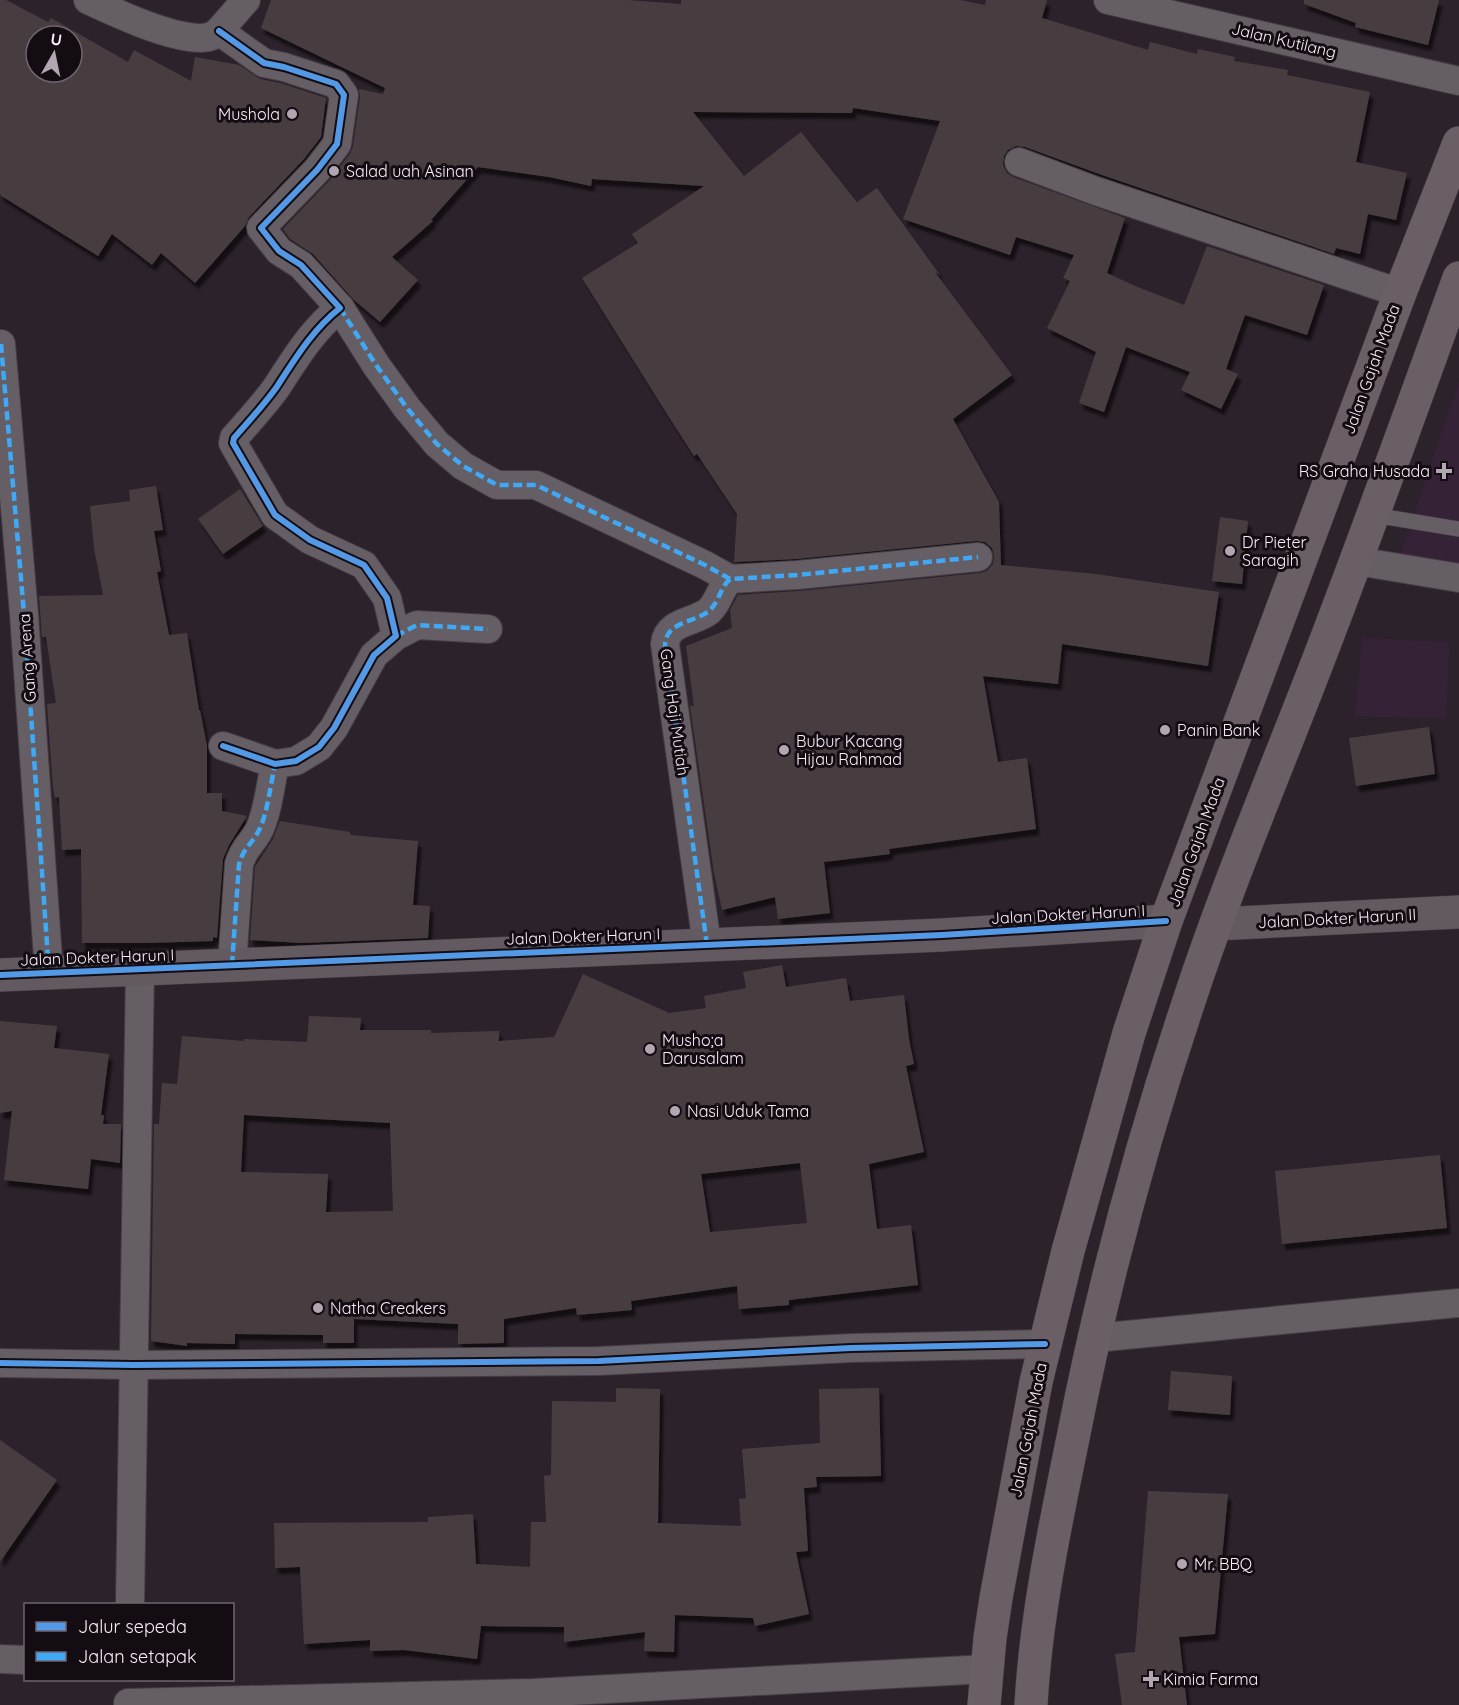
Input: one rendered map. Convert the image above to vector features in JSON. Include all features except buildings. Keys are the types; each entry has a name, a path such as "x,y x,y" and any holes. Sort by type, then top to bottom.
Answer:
{"main road":[{"name":"Jalan Gajah Mada","path":"984,1705 991,1628 1018,1474 1045,1344 1129,1033 1166,921 1400,293 1459,143"},
{"path":"1031,1705 1035,1648 1064,1480 1095,1338 1154,1113 1216,924 1357,561 1459,278"},
{"path":"1338,461 1388,478"},
{"path":"1018,1474 1064,1480"}],"street":[{"path":"88,0 159,29 204,38 219,31 246,0"},
{"name":"Jalan Kutilang","path":"1108,0 1459,81"},
{"path":"219,31 264,63 336,84 344,95 337,144 317,170 261,228 279,251 301,265 340,308 376,365 407,408 437,444 463,466 497,485 536,485 685,555 730,579 797,575 978,557"},
{"path":"1019,162 1107,195 1400,293"},
{"path":"340,308 301,348 274,390 234,438 233,444 275,515 310,540 364,565 387,598 396,636"},
{"name":"Gang Arena","path":"1,344 24,614 49,973"},
{"path":"1357,561 1459,578"},
{"name":"Gang Haji Mutiah","path":"707,945 665,644 666,636 673,628 708,611 718,600 724,584 730,579"},
{"path":"223,746 275,764 296,761 319,747 340,720 374,655 396,636 417,625 488,629"},
{"path":"232,964 239,864 242,853 258,833 262,824 275,764"},
{"name":"Jalan Dokter Harun II","path":"1216,924 1459,912"},
{"name":"Jalan Dokter Harun I","path":"0,975 942,935 1166,921"},
{"path":"130,1603 140,969"},
{"path":"1095,1338 1459,1303"},
{"path":"0,1363 134,1365 599,1361 851,1348 1045,1344"},
{"path":"0,1659 24,1660"},
{"path":"128,1696 533,1693 987,1669"}],"lane":[{"path":"1374,515 1459,529"}],"shaded area":[{"name":"RS Graha Husada","path":"1459,382 1459,570 1399,561"},
{"path":"1362,638 1449,642 1446,719 1355,716"}],"marked path":[{"path":"340,308 376,365 407,408 437,444 463,466 497,485 536,485 730,579"},
{"path":"1,344 24,614 49,973"},
{"path":"707,945 665,644 667,636 682,623 709,611 730,579 797,575 978,557"},
{"path":"396,636 417,625 488,629"},
{"path":"232,965 239,864 261,826 275,764"}],"cycle path":[{"path":"219,31 264,63 336,84 344,95 337,144 317,170 261,228 279,251 301,265 340,308 312,335 271,395 234,438 233,443 275,515 310,540 364,565 387,598 396,636 374,655 334,728 319,747 296,761 275,764 223,746"},
{"path":"0,975 942,935 1166,921"},
{"path":"0,1363 134,1365 599,1361 851,1348 1045,1344"}],"place":[{"name":"Mushola","path":"292,114"},
{"name":"Salad uah Asinan","path":"334,171"},
{"name":"RS Graha Husada","path":"1444,471"},
{"name":"Dr Pieter Saragih","path":"1230,551"},
{"name":"Panin Bank","path":"1165,730"},
{"name":"Bubur Kacang Hijau Rahmad","path":"784,750"},
{"name":"Musho;a Darusalam","path":"650,1049"},
{"name":"Nasi Uduk Tama","path":"675,1111"},
{"name":"Natha Creakers","path":"318,1308"},
{"name":"Mr. BBQ","path":"1182,1564"},
{"name":"Kimia Farma","path":"1151,1679"}]}
